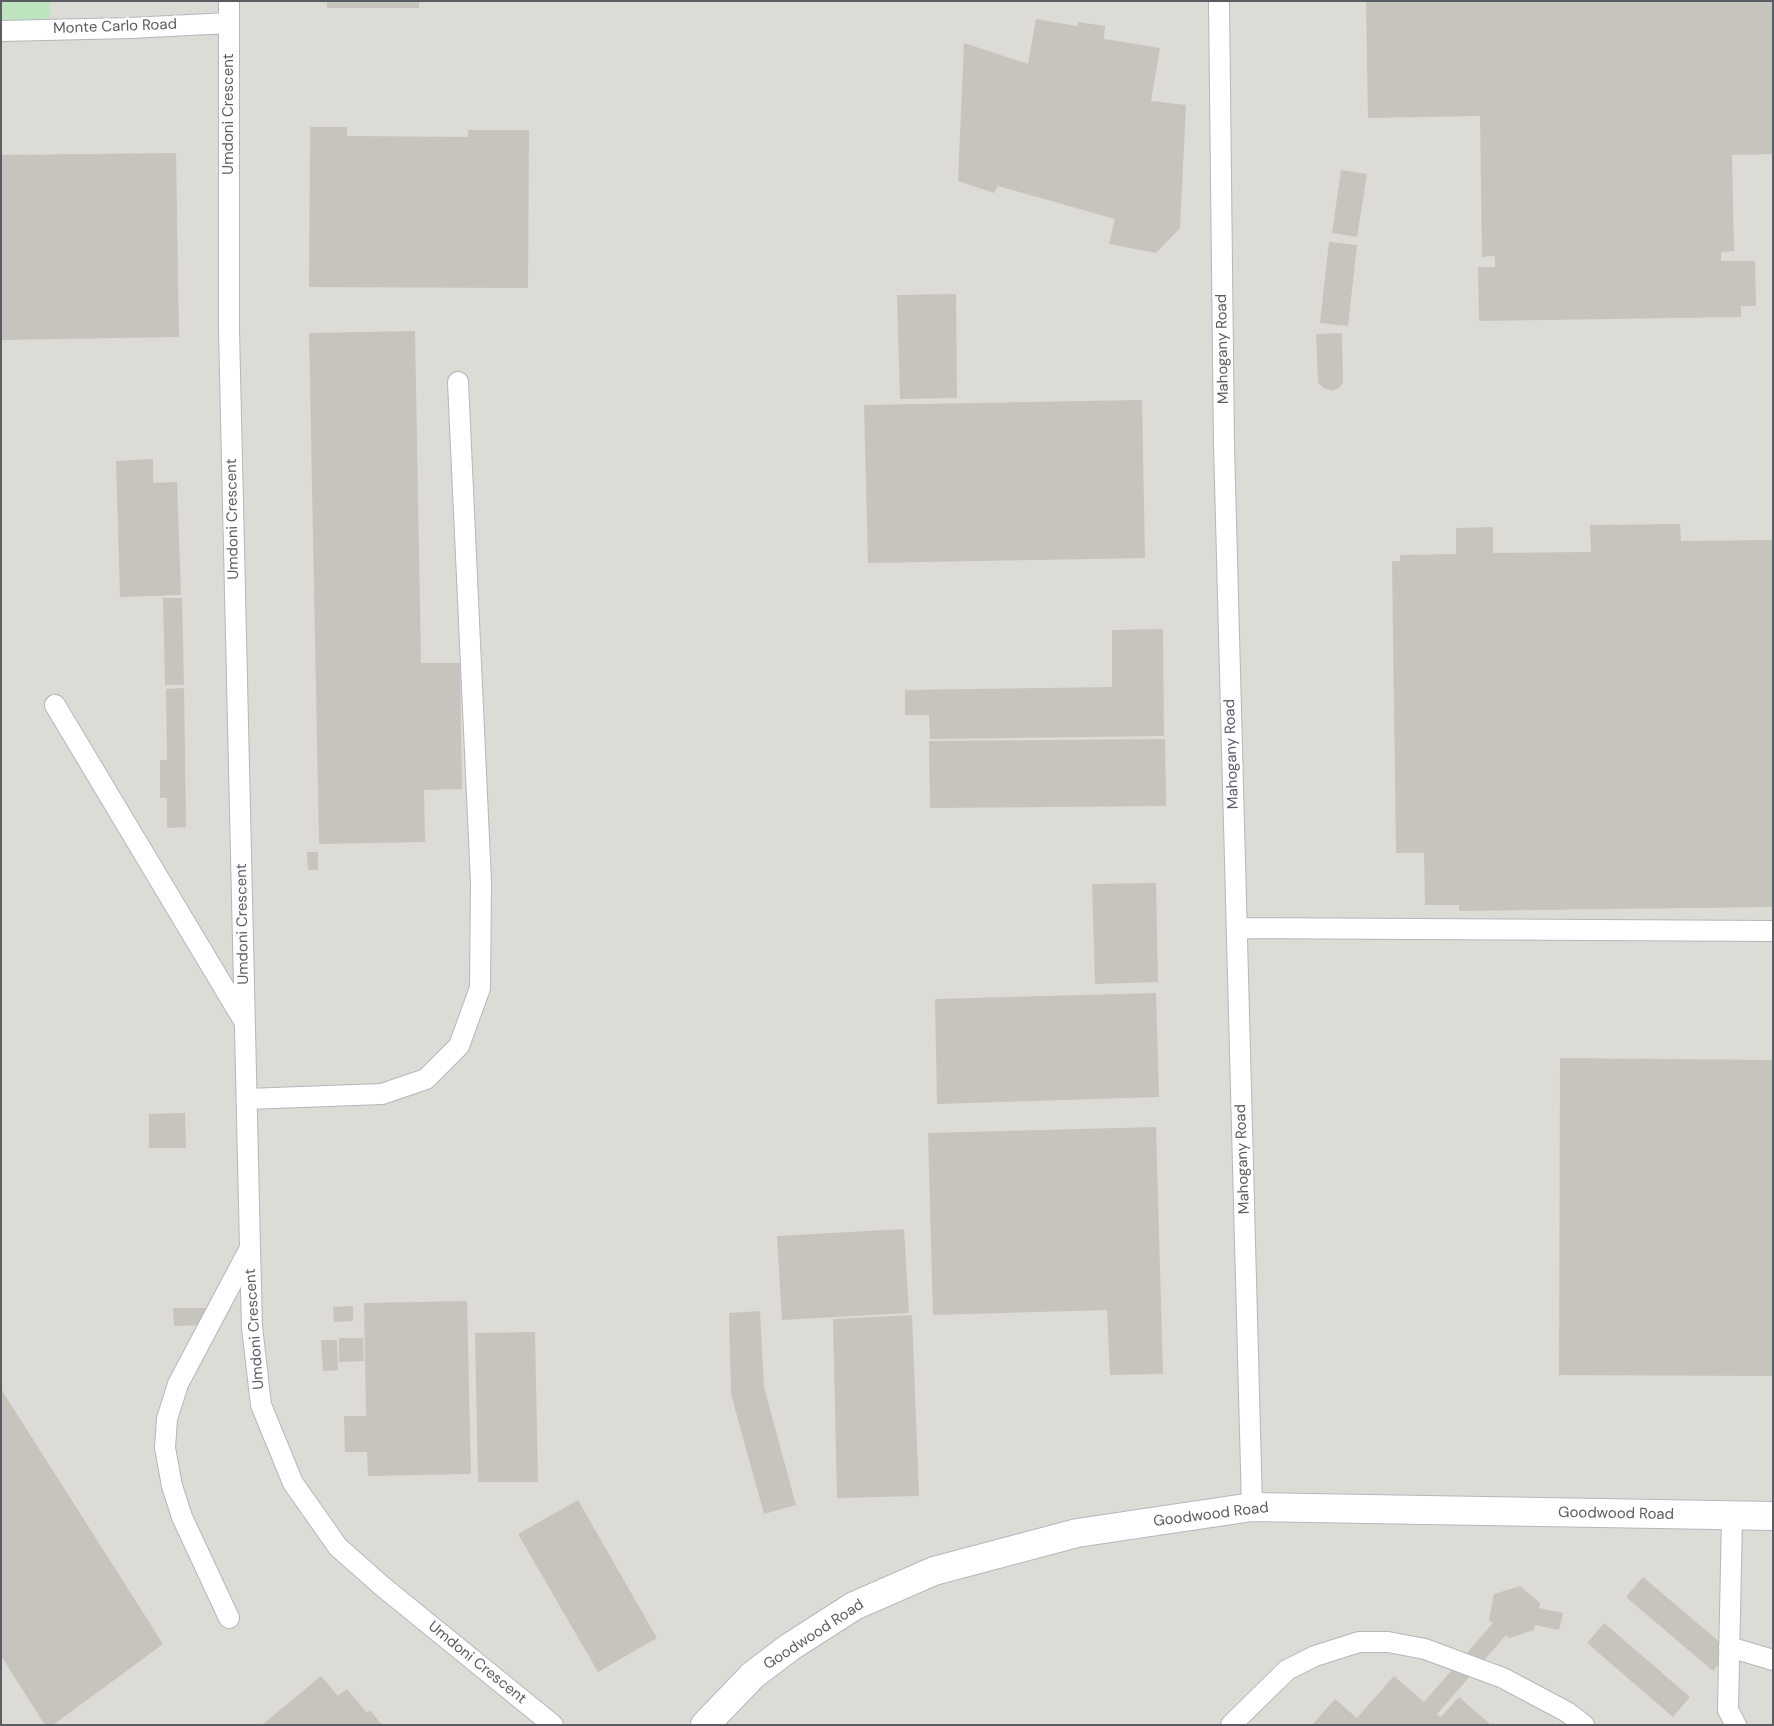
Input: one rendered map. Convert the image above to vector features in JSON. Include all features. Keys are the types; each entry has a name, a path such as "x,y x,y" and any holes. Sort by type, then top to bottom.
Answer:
{"street":[{"name":"Goodwood Road","path":"705,1725 752,1675 790,1647 854,1606 934,1571 1077,1533 1252,1507 1773,1516"}],"lane":[{"name":"Umdoni Crescent","path":"229,1 229,340 246,1099 252,1326 261,1405 293,1483 338,1547 382,1586 553,1725"},
{"name":"Mahogany Road","path":"1218,1 1224,445 1252,1507"},
{"name":"Monte Carlo Road","path":"1,31 130,28 229,23"},
{"path":"246,1099 382,1094 426,1079 459,1046 480,988 481,882 458,382"},
{"path":"55,705 245,1022"},
{"path":"1237,928 1773,931"},
{"path":"229,1618 182,1517 172,1486 165,1448 167,1419 178,1384 250,1248"},
{"path":"1732,1516 1728,1710 1736,1725"},
{"path":"1231,1725 1287,1670 1315,1656 1358,1642 1388,1642 1425,1649 1503,1678 1567,1712 1584,1725"},
{"path":"1729,1647 1773,1660"}],"shaded area":[{"path":"1,1 1773,1 1773,1725 1,1725"}],"green space":[{"path":"1,1 50,1 50,19 1,21"}],"building":[{"path":"327,1 419,1 419,8 327,8"},
{"path":"1366,1 1773,1 1773,154 1732,155 1734,251 1721,252 1721,261 1755,261 1756,306 1741,306 1741,317 1479,321 1478,267 1495,267 1495,256 1482,257 1480,116 1368,118"},
{"path":"1036,19 1077,26 1078,22 1105,26 1104,39 1160,48 1151,101 1186,105 1180,228 1156,253 1109,244 1115,219 998,186 994,193 958,181 964,43 1028,64"},
{"path":"310,127 347,127 347,136 468,137 468,130 529,130 528,288 309,287"},
{"path":"176,153 179,337 1,340 1,155"},
{"path":"1341,170 1367,174 1357,237 1332,233"},
{"path":"1329,242 1357,245 1348,326 1320,323"},
{"path":"956,294 957,398 900,399 897,295"},
{"path":"415,331 421,663 460,663 462,789 424,790 425,842 319,844 309,333"},
{"path":"1342,333 1343,382 1340,387 1332,391 1318,383 1316,334"},
{"path":"1142,400 1145,558 868,563 864,405"},
{"path":"153,459 153,483 177,482 181,595 120,597 116,461"},
{"path":"1680,524 1681,541 1773,540 1773,907 1459,911 1459,905 1425,905 1424,853 1396,853 1392,561 1400,561 1400,555 1456,554 1456,528 1493,527 1493,553 1591,552 1590,525"},
{"path":"163,598 182,598 184,685 165,685"},
{"path":"1163,629 1164,736 930,739 929,715 905,715 905,690 1112,687 1112,630"},
{"path":"184,688 186,827 167,828 167,798 160,798 160,760 167,760 166,689"},
{"path":"1165,739 1166,806 930,808 929,741"},
{"path":"307,852 318,852 318,870 308,870"},
{"path":"1156,883 1158,982 1095,984 1092,884"},
{"path":"1156,993 1159,1097 937,1104 935,999"},
{"path":"1560,1058 1773,1060 1773,1376 1559,1375"},
{"path":"185,1113 186,1148 149,1148 149,1114"},
{"path":"1156,1127 1163,1374 1110,1375 1107,1310 933,1315 928,1133"},
{"path":"904,1229 909,1313 782,1320 777,1236"},
{"path":"467,1301 471,1474 368,1476 367,1452 345,1452 344,1416 366,1416 364,1303"},
{"path":"353,1306 353,1321 334,1322 333,1307"},
{"path":"173,1308 206,1308 207,1325 174,1326"},
{"path":"760,1311 764,1387 796,1505 764,1514 731,1394 729,1313"},
{"path":"912,1315 919,1496 837,1498 833,1319"},
{"path":"535,1332 538,1482 478,1482 475,1333"},
{"path":"339,1338 363,1338 364,1361 339,1362"},
{"path":"321,1340 337,1340 338,1370 323,1371"},
{"path":"1,1389 163,1644 53,1725 45,1725 1,1656"},
{"path":"578,1500 657,1638 598,1672 518,1534"},
{"path":"1643,1577 1730,1651 1713,1671 1626,1597"},
{"path":"1520,1586 1540,1603 1539,1608 1563,1613 1559,1630 1535,1625 1534,1630 1509,1638 1506,1635 1437,1714 1441,1717 1459,1697 1491,1725 1312,1725 1335,1699 1357,1718 1394,1676 1424,1702 1493,1623 1489,1620 1494,1594"},
{"path":"1604,1623 1690,1697 1673,1717 1587,1643"},
{"path":"321,1676 338,1696 347,1689 367,1713 370,1710 382,1725 262,1725"}]}
